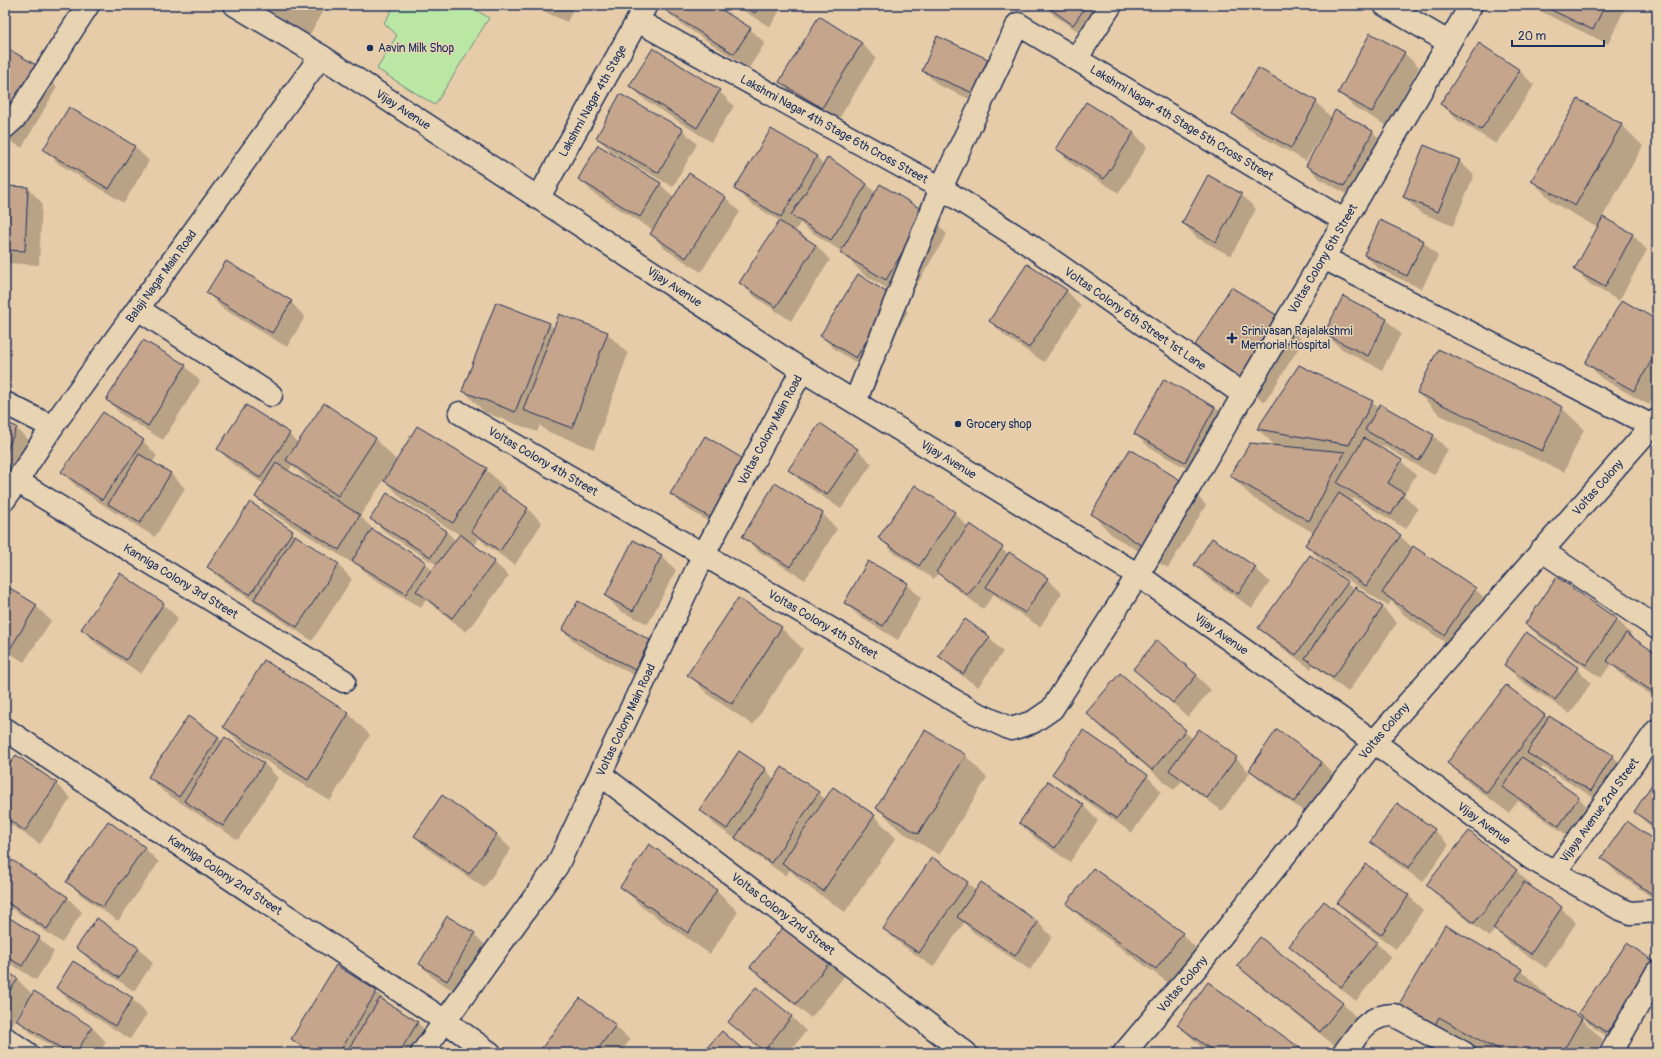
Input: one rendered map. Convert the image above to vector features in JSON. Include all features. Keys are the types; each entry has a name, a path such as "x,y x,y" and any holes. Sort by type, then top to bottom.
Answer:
{"street":[{"path":"5,128 16,117 88,5"},
{"name":"Vijay Avenue","path":"235,5 321,56 802,370 1138,575 1374,742 1532,859 1618,908 1631,913 1657,911"},
{"path":"1076,59 1111,5"},
{"path":"1385,5 1448,42"},
{"name":"Voltas Colony 6th Street","path":"1138,575 1471,5"},
{"name":"Lakshmi Nagar 4th Stage 6th Cross Street","path":"642,13 942,188 1027,243"},
{"name":"Lakshmi Nagar 4th Stage","path":"539,197 642,13"},
{"name":"Lakshmi Nagar 4th Stage 5th Cross Street","path":"942,188 1018,24 1345,221"},
{"name":"Balaji Nagar Main Road","path":"5,499 52,426 321,56"},
{"path":"855,402 942,188"},
{"name":"Voltas Colony 6th Street 1st Lane","path":"1027,243 1244,395"},
{"path":"1324,258 1654,423"},
{"path":"138,309 271,395"},
{"name":"Voltas Colony Main Road","path":"422,1053 557,866 704,554 802,370"},
{"path":"5,403 52,426"},
{"name":"Voltas Colony 4th Street","path":"460,413 704,554 972,712 1011,729 1033,722 1052,708 1138,575"},
{"name":"Voltas Colony","path":"1124,1053 1197,967 1374,742 1654,423"},
{"name":"Kanniga Colony 3rd Street","path":"17,481 344,681"},
{"path":"1541,550 1657,628"},
{"name":"Kanniga Colony 2nd Street","path":"5,729 445,1021"},
{"name":"Vijaya Avenue 2nd Street","path":"1556,872 1657,730"},
{"name":"Voltas Colony 2nd Street","path":"601,775 966,1053"},
{"path":"1611,1053 1657,972"},
{"path":"1344,1053 1370,1021 1383,1015 1394,1015 1464,1053"},
{"path":"445,1021 490,1053"},
{"path":"5,1038 27,1053"},
{"path":"935,1053 943,1044 955,1053"}],"green space":[{"path":"395,5 468,5 489,18 435,105 377,69 397,35 384,23"}],"building":[{"path":"668,5 714,5 751,28 734,54 665,10"},
{"path":"742,5 760,5 755,13"},
{"path":"1045,5 1087,5 1073,25"},
{"path":"1541,5 1605,5 1593,30"},
{"path":"819,16 862,43 822,108 779,82"},
{"path":"1370,33 1405,52 1372,112 1338,93"},
{"path":"937,36 988,59 973,93 922,71"},
{"path":"1479,43 1520,70 1481,130 1440,104"},
{"path":"5,47 36,65 5,118"},
{"path":"653,48 720,90 697,128 629,86"},
{"path":"1258,68 1317,101 1291,148 1232,114"},
{"path":"620,94 683,129 659,173 596,138"},
{"path":"1578,99 1622,124 1575,206 1531,181"},
{"path":"1086,102 1134,132 1104,179 1056,149"},
{"path":"69,107 135,146 109,189 43,150"},
{"path":"1335,110 1373,131 1344,186 1306,166"},
{"path":"771,129 817,156 781,217 734,189"},
{"path":"598,145 661,183 640,217 578,179"},
{"path":"1424,145 1460,160 1438,212 1403,197"},
{"path":"828,157 867,184 831,240 791,215"},
{"path":"689,173 726,197 686,258 650,234"},
{"path":"1208,175 1242,194 1216,242 1182,223"},
{"path":"880,184 926,212 886,280 840,253"},
{"path":"5,186 28,187 25,251 5,250"},
{"path":"1603,217 1633,234 1605,287 1574,270"},
{"path":"1380,220 1424,241 1407,276 1364,255"},
{"path":"779,221 816,245 776,307 739,283"},
{"path":"226,261 292,301 272,333 206,293"},
{"path":"1027,264 1067,290 1029,348 989,321"},
{"path":"858,274 894,297 856,358 820,336"},
{"path":"1231,287 1283,319 1243,382 1192,350"},
{"path":"1343,296 1387,319 1368,356 1324,334"},
{"path":"1622,300 1657,320 1657,351 1634,391 1585,363"},
{"path":"496,302 550,323 515,412 462,391"},
{"path":"559,314 608,332 572,428 523,410"},
{"path":"143,340 186,365 148,426 106,400"},
{"path":"1438,349 1563,407 1542,451 1417,393"},
{"path":"1299,365 1373,401 1349,445 1257,429"},
{"path":"1164,379 1215,407 1185,462 1134,434"},
{"path":"324,403 376,438 338,496 286,460"},
{"path":"1380,404 1434,435 1419,461 1365,430"},
{"path":"246,405 290,433 260,478 217,449"},
{"path":"103,412 144,440 102,500 61,472"},
{"path":"5,422 17,427 5,455"},
{"path":"820,423 858,449 827,495 788,470"},
{"path":"417,426 487,468 453,523 384,481"},
{"path":"705,436 745,460 711,518 670,494"},
{"path":"1364,438 1402,460 1388,483 1404,493 1391,515 1337,483"},
{"path":"1250,443 1345,452 1309,521 1230,476"},
{"path":"1130,449 1185,483 1146,548 1091,514"},
{"path":"139,454 171,473 140,523 108,504"},
{"path":"276,463 360,515 339,550 255,497"},
{"path":"775,483 823,513 790,567 742,537"},
{"path":"915,485 955,512 919,566 878,538"},
{"path":"498,488 528,508 500,551 471,531"},
{"path":"387,493 447,531 431,557 370,519"},
{"path":"1339,493 1401,535 1366,586 1305,545"},
{"path":"250,502 293,531 250,595 207,567"},
{"path":"970,524 1003,547 968,595 936,572"},
{"path":"372,529 426,562 406,594 352,561"},
{"path":"460,534 495,561 452,618 416,591"},
{"path":"295,535 339,564 297,627 254,599"},
{"path":"1212,538 1256,567 1238,594 1194,565"},
{"path":"633,540 662,555 633,611 605,596"},
{"path":"1413,546 1476,588 1444,635 1382,593"},
{"path":"1009,552 1048,578 1025,613 986,587"},
{"path":"1310,555 1348,582 1296,655 1258,628"},
{"path":"868,561 908,583 883,626 844,603"},
{"path":"120,573 164,603 126,660 81,629"},
{"path":"1557,577 1617,619 1586,665 1525,624"},
{"path":"5,585 37,605 10,649 5,646"},
{"path":"1657,585 1657,598 1651,594"},
{"path":"1355,587 1383,607 1333,678 1305,658"},
{"path":"738,598 782,627 732,704 687,675"},
{"path":"578,601 650,640 635,670 562,630"},
{"path":"965,619 990,637 963,674 938,656"},
{"path":"1526,632 1578,667 1555,700 1504,665"},
{"path":"1626,633 1657,654 1657,686 1653,692 1607,661"},
{"path":"1157,640 1197,675 1173,703 1133,669"},
{"path":"264,660 349,713 308,780 223,727"},
{"path":"1120,673 1186,730 1152,770 1086,713"},
{"path":"1506,685 1545,715 1487,793 1447,763"},
{"path":"188,716 219,737 179,797 148,777"},
{"path":"1549,716 1613,755 1591,791 1527,753"},
{"path":"1199,729 1237,757 1207,798 1169,770"},
{"path":"1277,729 1322,762 1294,802 1249,770"},
{"path":"925,730 966,755 918,834 876,808"},
{"path":"1083,730 1148,775 1117,819 1052,774"},
{"path":"225,737 264,763 223,826 184,801"},
{"path":"739,751 766,769 727,829 699,810"},
{"path":"16,755 57,783 25,831 5,817 5,771"},
{"path":"1522,757 1579,797 1559,826 1502,787"},
{"path":"782,767 819,792 771,863 735,838"},
{"path":"1657,778 1657,828 1634,812"},
{"path":"1048,781 1084,805 1055,848 1019,823"},
{"path":"833,787 875,815 823,891 782,863"},
{"path":"442,795 497,834 469,874 414,836"},
{"path":"1397,803 1435,829 1409,868 1370,842"},
{"path":"108,821 145,847 103,907 66,882"},
{"path":"1627,821 1657,842 1656,897 1601,858"},
{"path":"1469,831 1517,870 1474,923 1426,885"},
{"path":"649,844 717,890 688,933 620,887"},
{"path":"932,857 968,882 919,953 883,929"},
{"path":"12,860 68,897 47,929 5,901 5,871"},
{"path":"1366,864 1409,895 1381,935 1337,903"},
{"path":"1093,868 1183,933 1156,969 1066,904"},
{"path":"981,882 1038,922 1015,956 957,917"},
{"path":"1524,882 1562,907 1531,954 1493,929"},
{"path":"1324,901 1377,942 1341,987 1289,946"},
{"path":"5,915 40,937 22,966 5,956"},
{"path":"447,916 475,933 447,981 419,964"},
{"path":"97,918 139,948 119,978 76,948"},
{"path":"788,921 833,958 796,1004 750,967"},
{"path":"1445,925 1522,969 1516,979 1582,1018 1562,1053 1506,1053 1491,1045 1490,1046 1439,1017 1434,1027 1398,1006"},
{"path":"1260,937 1343,1003 1320,1032 1237,966"},
{"path":"1627,943 1655,962 1607,1033 1578,1013"},
{"path":"73,961 133,998 115,1026 56,988"},
{"path":"336,965 377,991 339,1053 313,1053 291,1039"},
{"path":"5,970 18,979 5,997"},
{"path":"1208,982 1303,1050 1301,1053 1216,1053 1177,1025"},
{"path":"756,987 792,1016 764,1051 728,1022"},
{"path":"34,991 92,1027 76,1053 69,1053 16,1020"},
{"path":"380,998 418,1022 399,1053 346,1053"},
{"path":"580,998 616,1025 595,1053 538,1053"},
{"path":"722,1031 747,1053 702,1053"}],"place":[{"name":"Aavin Milk Shop","path":"370,48"},
{"name":"Srinivasan Rajalakshmi Memorial Hospital","path":"1232,338"},
{"name":"Grocery shop","path":"958,424"}]}
